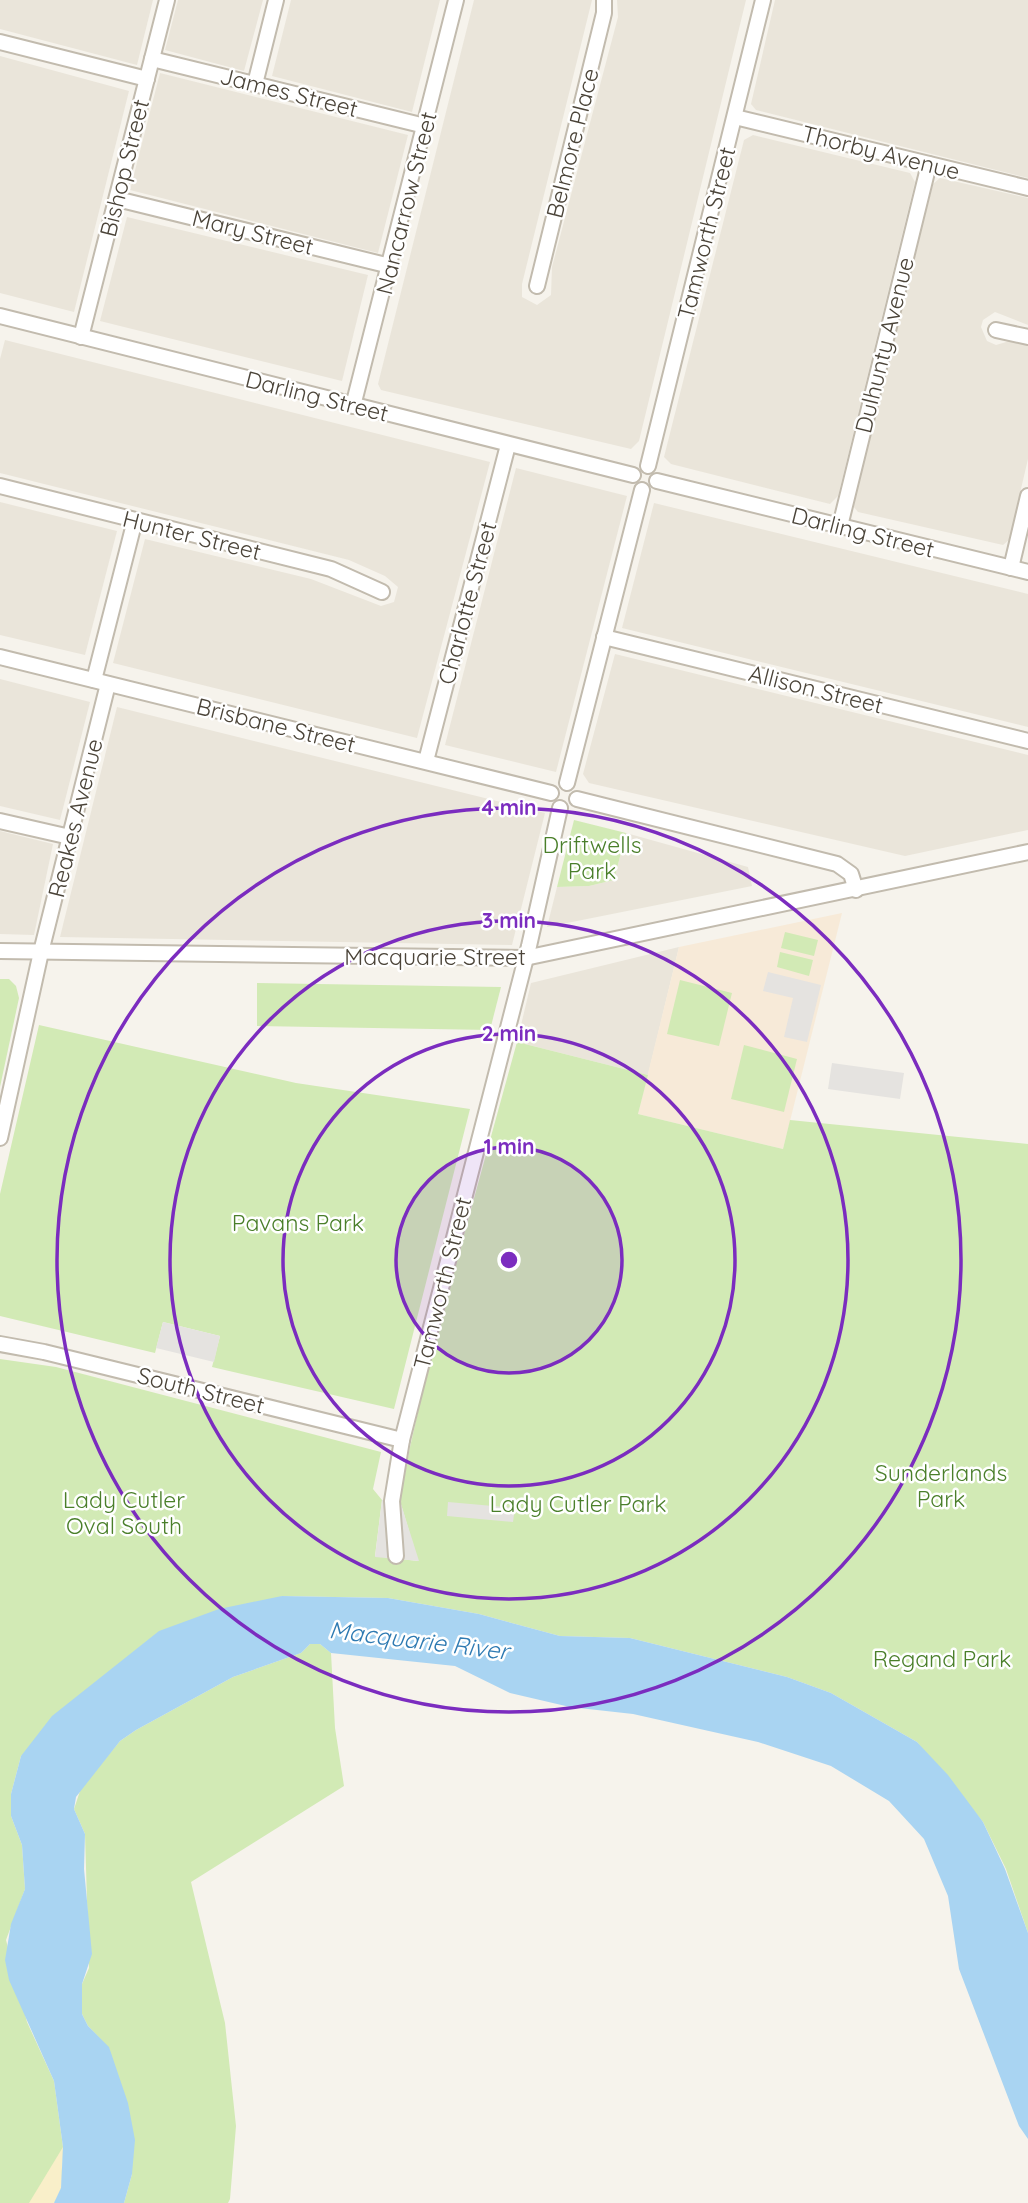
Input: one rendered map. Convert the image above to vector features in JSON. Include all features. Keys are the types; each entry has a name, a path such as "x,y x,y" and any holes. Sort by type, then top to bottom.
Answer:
{"street":[{"name":"Bishop Street","path":"81,337 167,0"},
{"path":"255,84 276,0"},
{"name":"Nancarrow Street","path":"353,405 456,0"},
{"name":"Belmore Place","path":"537,286 604,13 604,0"},
{"name":"Tamworth Street","path":"648,466 763,0"},
{"path":"0,42 147,79"},
{"name":"James Street","path":"152,59 425,126"},
{"name":"Thorby Avenue","path":"735,117 1028,188"},
{"name":"Dulhunty Avenue","path":"839,526 929,164"},
{"name":"Mary Street","path":"117,198 390,266"},
{"name":"Darling Street","path":"0,316 633,475"},
{"path":"996,331 1028,337"},
{"name":"Charlotte Street","path":"426,761 508,445"},
{"path":"648,466 654,470 657,481 650,490 642,490 636,486 633,475 640,467 648,466"},
{"name":"Darling Street","path":"657,481 1028,572"},
{"name":"Hunter Street","path":"0,486 331,569 382,592"},
{"path":"567,783 642,490"},
{"path":"1011,568 1028,496"},
{"name":"Reakes Avenue","path":"0,1138 69,836 135,520"},
{"name":"Allison Street","path":"604,638 1028,741"},
{"name":"Brisbane Street","path":"0,657 551,793"},
{"path":"567,783 574,787 577,799 568,808 560,808 554,804 551,793 556,786 567,783"},
{"path":"577,799 837,864 851,874 856,890"},
{"name":"Tamworth Street","path":"396,1556 392,1501 402,1440 525,958 560,808"},
{"path":"0,821 69,836"},
{"name":"Macquarie Street","path":"0,951 525,958 1028,852"},
{"name":"South Street","path":"0,1344 44,1352 402,1440"}],"shaded area":[{"path":"0,0 153,0 137,65 0,29"},
{"path":"178,0 263,0 244,71 165,50"},
{"path":"291,0 440,0 412,112 272,76"},
{"path":"474,0 592,0 522,284 522,297 537,305 551,295 552,267 618,17 617,0 746,0 639,441 631,449 381,390 378,384"},
{"path":"775,0 1028,0 1028,178 756,110 751,104"},
{"path":"0,56 129,91 74,312 0,293"},
{"path":"160,73 408,135 378,253 130,190"},
{"path":"753,135 910,173 915,182 838,496 830,504 671,464 664,457 744,140"},
{"path":"940,178 1028,198 1028,325 995,312 983,320 981,327 987,341 996,345 1013,340 1028,343 1028,459 1009,540 1003,545 858,512 853,506 933,184"},
{"path":"127,217 368,275 342,381 100,321"},
{"path":"5,340 490,462 417,738 113,663 145,539 311,579 381,606 394,602 398,587 385,576 349,560 0,473 0,359"},
{"path":"516,468 627,496 556,772 445,745"},
{"path":"0,502 117,531 85,655 0,635"},
{"path":"654,503 1028,594 1028,727 622,628"},
{"path":"615,654 1028,755 1028,830 905,856 589,783 583,774"},
{"path":"0,679 90,702 60,820 0,806"},
{"path":"117,707 545,813 512,945 60,937"},
{"path":"0,831 53,844 34,935 0,934"},
{"path":"626,833 748,867 752,886 547,927 557,887 589,886 614,880"},
{"path":"842,913 783,1149 638,1114 679,947"},
{"path":"679,947 648,1075 517,1042 531,983"},
{"path":"768,972 821,985 807,1042 784,1037 793,998 763,991"},
{"path":"832,1063 904,1073 900,1099 828,1089"},
{"path":"163,1322 220,1336 214,1362 156,1348"},
{"path":"382,1500 400,1501 419,1561 375,1557"},
{"path":"448,1502 515,1508 513,1522 447,1516"}],"green space":[{"name":"Driftwells Park","path":"574,820 626,833 614,880 589,886 557,887"},
{"path":"785,932 818,940 814,956 781,948"},
{"path":"780,952 813,960 809,976 777,967"},
{"path":"0,979 9,979 16,986 19,998 0,1087"},
{"path":"680,980 732,993 719,1046 667,1034"},
{"path":"257,983 501,987 490,1030 257,1026"},
{"name":"Pavans Park","path":"39,1025 296,1083 470,1109 394,1409 212,1367 220,1336 163,1322 155,1353 0,1316 0,1194"},
{"path":"517,1042 648,1075 638,1114 783,1149 790,1120 1028,1144 1028,1933 1006,1869 983,1822 917,1742 831,1693 787,1677 630,1638 560,1636 479,1614 388,1598 282,1596 21,1756 11,1794 11,1816 22,1845 25,1889 6,1940 27,2022 54,2081 63,2147 61,2188 54,2203 0,2203 0,1359 56,1367 381,1452 373,1489 382,1500 375,1556 418,1561 400,1501 410,1447 432,1351"},
{"path":"744,1045 797,1059 784,1112 731,1099"},
{"path":"310,1644 320,1644 331,1653 335,1728 344,1786 191,1882 225,2023 236,2126 230,2199 228,2203 124,2203 132,2174 109,2048 88,2026 82,2014 82,1984 89,1968 85,1834 74,1809 81,1788 120,1741 233,1677 301,1653"}],"sand":[{"path":"63,2147 61,2188 54,2203 29,2203"}],"water":[{"name":"Macquarie River","path":"282,1596 388,1598 479,1614 560,1636 630,1638 787,1677 831,1693 917,1742 948,1775 983,1822 1005,1869 1028,1933 1028,2139 1019,2126 959,1969 948,1896 924,1839 889,1801 831,1766 758,1742 633,1714 570,1707 510,1693 455,1666 331,1653 320,1644 310,1644 301,1653 233,1677 136,1730 120,1741 76,1797 74,1809 85,1834 84,1869 92,1954 82,1984 82,2014 88,2026 109,2047 128,2103 135,2140 132,2174 124,2203 54,2203 61,2188 63,2147 54,2081 9,1980 5,1960 11,1924 25,1889 22,1845 11,1816 11,1794 21,1756 52,1716 159,1631 219,1609"}],"park label":[{"name":"Sunderlands Park","path":"941,1485"},
{"name":"Lady Cutler Park","path":"578,1503"},
{"name":"Lady Cutler Oval South","path":"124,1512"},
{"name":"Regand Park","path":"942,1658"}]}
